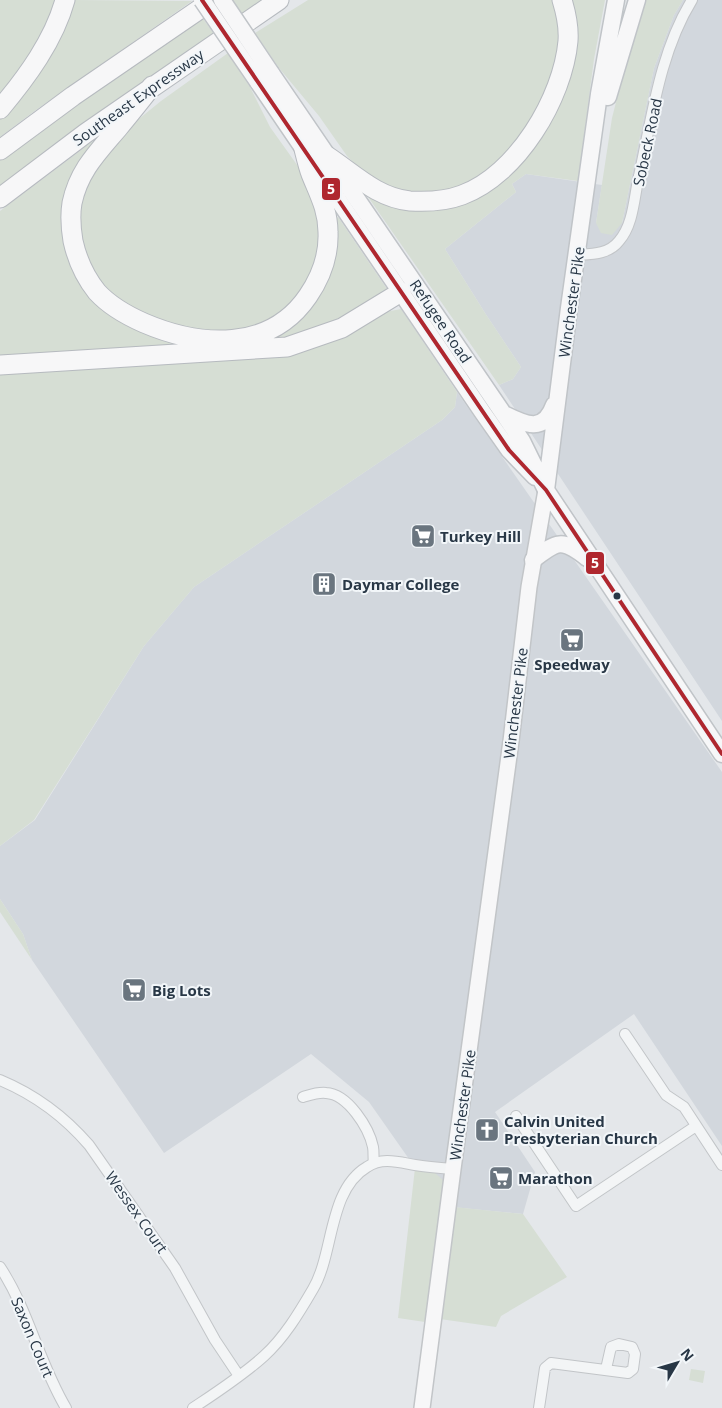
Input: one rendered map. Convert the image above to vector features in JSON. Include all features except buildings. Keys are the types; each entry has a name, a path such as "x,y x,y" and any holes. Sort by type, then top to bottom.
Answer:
{"highway":[{"path":"0,109 38,59 59,17 65,0"},
{"path":"0,150 73,96 213,0"},
{"name":"Southeast Expressway","path":"0,198 152,86 279,0"},
{"path":"327,156 372,187 399,199 429,201 448,199 475,189 504,167 528,140 554,96 564,68 568,40 568,29 562,0"},
{"path":"152,86 88,163 76,189 71,218 76,251 85,273 98,292 119,310 154,328 195,339 218,341 236,339 256,335 273,328 290,318 303,303 323,268 328,232 324,202 311,175 304,149"},
{"path":"0,365 287,347 342,328 401,292"}],"main road":[{"path":"202,0 264,77"},
{"path":"222,0 264,77"},
{"name":"Winchester Pike","path":"422,1408 452,1169 511,741 533,560 546,490 595,124 616,0"},
{"path":"595,124 608,97 637,0"},
{"name":"Refugee Road","path":"264,77 304,149 401,292 509,450 546,490"},
{"name":"Refugee Road","path":"264,77 327,156 505,415 522,441 546,490 722,754"},
{"path":"505,415 527,424 542,422 547,420 552,412 558,396"},
{"path":"533,560 551,546 568,544 597,566"}],"street":[{"name":"Sobeck Road","path":"577,255 594,254 612,248 625,234 633,209 662,73 677,30 692,0"},
{"path":"625,1034 666,1095 684,1107 722,1165"},
{"name":"Wessex Court","path":"0,1080 40,1100 74,1128 90,1145 175,1268 210,1333 239,1376"},
{"path":"303,1097 327,1092 339,1098 352,1109 359,1117 370,1138 373,1147 374,1163"},
{"path":"516,1116 576,1206 696,1126"},
{"path":"193,1408 264,1356 285,1333 314,1287 339,1204 352,1180 359,1173 374,1163 394,1161 452,1169"},
{"name":"Saxon Court","path":"0,1267 24,1311 56,1390 66,1408"},
{"path":"539,1408 547,1364 551,1362 606,1369"}],"shaded area":[{"path":"0,0 57,0 48,25 41,37 0,94"},
{"path":"74,0 192,1 0,137 0,117"},
{"path":"231,0 267,0 243,16"},
{"path":"308,0 557,0 563,49 538,114 518,141 479,178 448,191 412,193 394,189 375,179 360,169 347,156 319,116 279,68 255,33"},
{"path":"568,0 605,0 594,59 578,181 526,174 512,184 516,192 445,249 521,367 513,379 499,385 359,184 452,203 545,126"},
{"path":"645,0 683,0 674,15 654,68 622,223 612,235 601,233 596,223 612,118 631,43"},
{"path":"683,0 722,0 722,721 499,385 513,379 521,367 445,249 516,192 512,184 526,174 602,185 596,223 622,223 654,68 674,15"},
{"path":"201,16 215,35 0,189 0,158"},
{"path":"228,53 250,87 270,127 305,176 322,230 315,270 291,305 274,318 245,329 198,330 165,323 118,299 103,285 94,272 80,238 82,194 95,163 129,127 161,101"},
{"path":"97,138 99,140 68,203 91,290 199,344 0,359 0,211"},
{"path":"338,217 389,292 361,311 289,338 259,343 295,318 334,220"},
{"path":"401,309 457,392 455,407 442,420 194,587 144,646 34,820 0,846 0,371 260,355 380,313"},
{"path":"457,392 722,772 722,1146 634,1014 495,1112 535,1172 523,1214 442,1206 369,1102 311,1054 164,1153 32,960 23,934 0,899 0,846 35,820 144,646 194,587 442,420 455,407"},
{"path":"0,899 23,934 32,960 0,912"},
{"path":"415,1168 435,1173 444,1181 425,1322 398,1318"},
{"path":"454,1207 523,1214 567,1277 501,1316 496,1327 440,1319"},
{"path":"691,1369 705,1371 703,1383 689,1380"}],"transit line":[{"name":"5","path":"202,0 509,450 546,490 722,754"}],"place":[{"name":"Turkey Hill","path":"423,536"},
{"name":"Daymar College","path":"324,584"},
{"name":"Speedway","path":"572,640"},
{"name":"Big Lots","path":"134,990"},
{"name":"Calvin United Presbyterian Church","path":"487,1130"},
{"name":"Marathon","path":"501,1178"}]}
